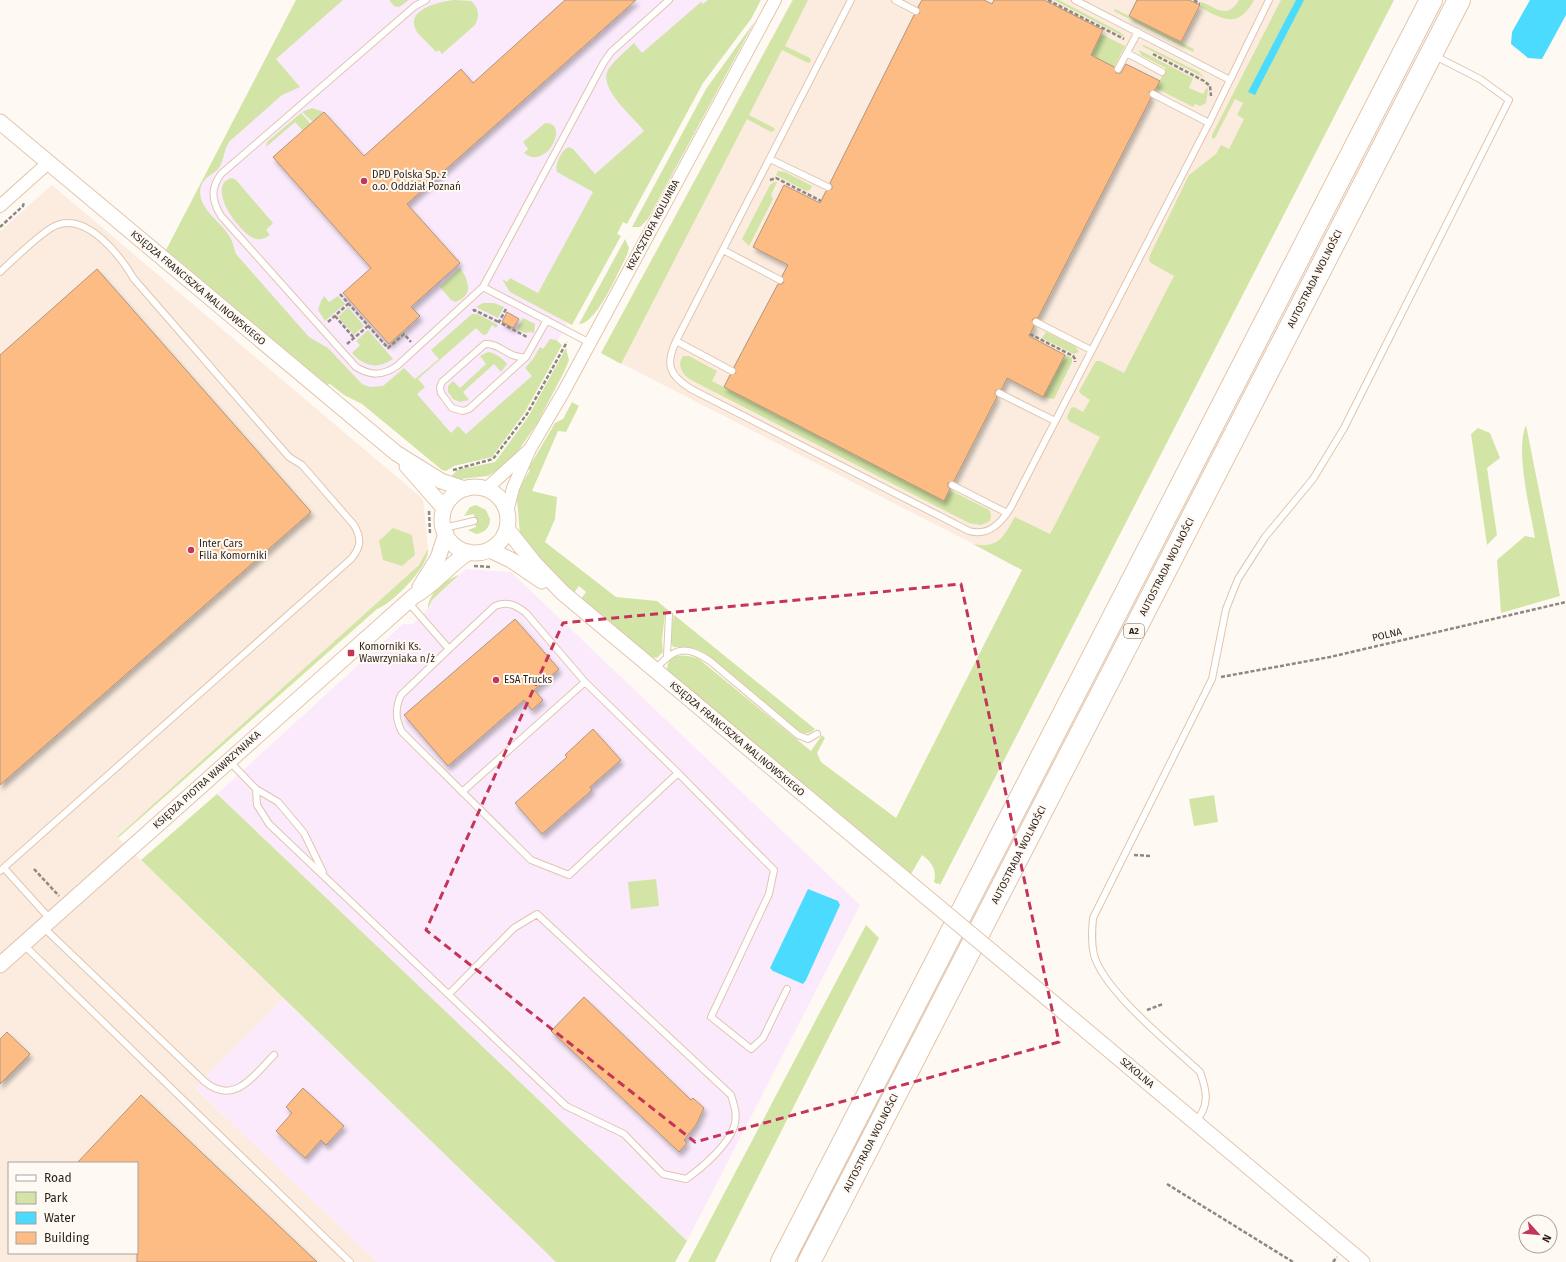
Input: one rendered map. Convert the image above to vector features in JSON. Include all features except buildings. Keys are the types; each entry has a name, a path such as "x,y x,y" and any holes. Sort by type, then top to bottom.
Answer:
{"highway":[{"name":"A2","path":"782,1262 1431,0"},
{"name":"AUTOSTRADA WOLNOŚCI","path":"809,1262 1459,0"}],"street":[{"name":"KRZYSZTOFA KOLUMBA","path":"507,512 512,488 530,449 548,420 775,0"},
{"name":"KSIĘDZA FRANCISZKA MALINOWSKIEGO","path":"0,122 396,453 441,481 465,489"},
{"path":"0,206 48,163"},
{"name":"KRZYSZTOFA KOLUMBA","path":"486,489 530,449"},
{"name":"KSIĘDZA FRANCISZKA MALINOWSKIEGO","path":"396,453 444,508"},
{"path":"476,487 486,489 500,498 507,512 507,529 499,543 490,550 480,553 469,552 450,542 445,531 443,517 444,508 456,493 465,489 476,487"},
{"name":"KSIĘDZA FRANCISZKA MALINOWSKIEGO","path":"507,529 535,564 563,594"},
{"name":"KSIĘDZA PIOTRA WAWRZYNIAKA","path":"411,599 438,558 445,531"},
{"name":"KSIĘDZA FRANCISZKA MALINOWSKIEGO","path":"490,550 511,560 563,594 912,885"},
{"name":"KSIĘDZA PIOTRA WAWRZYNIAKA","path":"0,965 411,599 426,589 453,563 469,552"},
{"name":"SZKOLNA","path":"912,885 1362,1262"}],"lane":[{"path":"426,0 415,6 221,174 215,182 213,199 221,216 356,367 363,371 381,374 390,371 483,287 610,52 669,0"},
{"path":"851,0 676,341 669,358 669,364 674,376 691,389 970,531 980,533 992,529 1003,520 1007,513 1209,123 1269,0"},
{"path":"895,0 916,11"},
{"path":"1075,0 1230,80"},
{"path":"1118,69 1138,32"},
{"path":"1127,53 1162,72"},
{"path":"1195,1122 1206,1105 1206,1089 1200,1072 1141,1016 1105,978 1094,956 1091,939 1093,918 1181,744 1212,679 1226,609 1238,579 1265,537 1313,479 1344,428 1509,100 1480,79 1431,54"},
{"path":"1153,94 1209,123"},
{"path":"770,159 828,187"},
{"path":"0,272 56,225 75,224 97,235 124,263 134,279 289,456 302,466 354,525 358,533 360,542 358,551 351,559 2,869 47,924 204,1081 216,1090 234,1091 242,1087 274,1055"},
{"path":"723,250 780,280"},
{"path":"483,287 590,343"},
{"path":"526,357 513,356 495,346 485,344 442,382 440,387 443,398 456,410 469,408 526,357 547,320"},
{"path":"1036,322 1091,350"},
{"path":"676,341 732,371"},
{"path":"999,393 1055,421"},
{"path":"952,485 1007,513"},
{"path":"445,531 474,521"},
{"path":"411,599 449,649"},
{"path":"678,773 569,876 531,860 402,732 398,724 396,714 398,703 404,691 495,606 503,603 510,604 526,613 584,682 678,773 774,870 769,894 711,1017 751,1048 763,1038 787,989"},
{"path":"666,656 669,615"},
{"path":"655,670 666,656 681,650 697,653 710,661 798,735 808,739 817,734"},
{"path":"462,792 584,682"},
{"path":"229,761 256,789 278,802 304,833 324,875"},
{"path":"256,789 257,805 269,824 566,1106 624,1134 663,1174 686,1179 700,1169 727,1140 735,1124 736,1109 731,1095 537,914 514,928 449,994"},
{"path":"23,944 350,1262"}],"path":[{"path":"1194,0 1200,4"},
{"path":"770,180 776,178 821,201"},
{"path":"340,294 388,348 404,334 413,344"},
{"path":"321,328 348,304"},
{"path":"499,322 506,309"},
{"path":"468,315 474,310 525,336 532,337"},
{"path":"335,316 354,338"},
{"path":"341,350 368,326"},
{"path":"451,472 456,468 493,459 527,414 564,343 571,333"},
{"path":"1030,334 1073,356 1076,359 1075,363"},
{"name":"POLNA","path":"1212,679 1330,657 1566,602"},
{"path":"1126,852 1136,855 1151,856"},
{"path":"34,869 58,896 64,895 70,890 76,897"},
{"path":"1141,1016 1148,1010 1163,1004"},
{"path":"1167,1184 1293,1262"}],"highlighted area":[{"path":"961,584 1059,1042 695,1142 426,930 563,623"}],"shaded area":[{"path":"296,0 741,0 528,396 495,438 434,451 174,235"},
{"path":"792,0 1326,0 1164,402 1061,512 1030,573 601,353"},
{"path":"52,185 423,499 428,549 419,565 117,837 283,998 195,1088 377,1262 0,1262 0,231"},
{"path":"466,569 511,572 860,905 687,1241 217,794 403,624 413,624 430,607 432,600"},
{"path":"283,998 556,1262 377,1262 195,1088"}],"green space":[{"path":"296,0 343,0 276,59 300,87 282,95 230,141 219,167 205,179 201,186 200,194 202,201 205,207 230,237 236,254 309,337 328,348 362,384 370,387 383,386 404,368 415,379 439,359 431,350 472,314 478,314 498,325 496,328 492,325 487,334 483,335 476,328 418,379 425,387 417,394 451,433 458,426 466,434 532,376 525,368 533,359 540,347 543,349 550,339 556,340 562,345 525,412 492,457 454,466 446,471 442,470 362,404 344,395 330,384 327,385 166,250"},
{"path":"389,0 409,0 399,7 394,6"},
{"path":"454,0 471,1 477,9 478,18 475,25 442,54 439,50 436,52 417,32 414,24 415,18 419,12 425,8"},
{"path":"708,0 761,0 751,19 703,83 627,224 623,222 617,234 621,236 572,325 510,292 502,279 507,282 510,278 538,293 593,192 557,172 556,169 561,154 566,148 569,147 573,149 595,174 644,131 612,94 606,78 610,66 634,43 642,53 701,2 703,4"},
{"path":"793,0 808,0 785,46 810,58 811,62 808,63 782,50 749,115 774,128 775,130 771,132 747,119 621,364 601,353"},
{"path":"1054,0 1059,0 1120,32 1126,38"},
{"path":"1239,0 1254,0 1248,9 1236,19 1223,18 1199,7 1202,2 1222,11 1226,11 1235,6"},
{"path":"1281,0 1394,0 940,885 934,882 935,874 933,867 929,860 922,855 911,874 673,677 667,669 668,663 671,659 679,656 690,656 699,659 811,751 822,735 825,738 817,753 821,762 896,818 1022,570 973,544 989,545 995,543 1003,536 1015,517 1050,534 1100,437 1069,421 1067,417 1071,408 1074,407 1083,412 1090,400 1079,391 1096,361 1100,361 1124,373 1174,276 1151,263 1149,260 1150,255 1189,175 1216,154 1221,145 1229,149 1244,119 1237,115 1243,103 1235,99 1215,138 1212,139 1212,135"},
{"path":"1115,9 1194,49 1193,52 1114,11"},
{"path":"755,21 648,219 640,227 632,227 706,89"},
{"path":"1101,34 1125,46 1114,67 1091,55"},
{"path":"1144,45 1199,72 1205,78 1142,46"},
{"path":"1139,50 1193,78 1189,88 1203,94 1207,87 1208,91 1206,103 1200,106 1195,104 1193,107 1156,88 1166,68 1141,55"},
{"path":"312,108 324,112 313,122 302,112"},
{"path":"301,113 311,124 303,131 295,122 266,147 267,142"},
{"path":"545,123 552,125 556,130 556,137 552,145 547,152 540,156 532,157 524,153 528,149 523,142"},
{"path":"778,171 785,172 812,186 810,190 806,191 776,175"},
{"path":"232,178 236,180 273,223 266,230 270,235 256,239 249,236 234,220 223,199 222,190 224,182"},
{"path":"777,182 771,195 773,199 749,246 742,239 770,185"},
{"path":"625,239 629,248 627,255 607,295 593,315 586,322 579,324"},
{"path":"460,268 466,278 468,287 465,296 455,302 451,300 440,287"},
{"path":"324,296 329,302 338,296 345,304 325,321 318,310"},
{"path":"483,303 494,303 504,307 498,318 476,307"},
{"path":"348,307 364,326 354,335 338,317"},
{"path":"523,318 535,324 534,333 525,333 517,329"},
{"path":"368,330 393,359 382,365 371,365 361,361 352,353 360,345 356,341"},
{"path":"1046,332 1075,346 1079,352 1074,354 1042,338"},
{"path":"566,348 569,360 565,370 538,422 518,451 500,469 488,476 460,479 450,478 457,470 495,462 528,417"},
{"path":"488,352 499,356 507,364 501,372 494,364 463,392 469,400 460,402 453,399 448,392 448,386 453,381 460,388 486,364 480,356"},
{"path":"1065,355 1072,358 1072,362 1054,399 1043,397"},
{"path":"683,356 689,356 717,371 712,381 944,501 950,490 989,510 991,515 990,521 981,525 969,523 693,381 684,374 680,367"},
{"path":"572,402 579,406 566,432 558,431 532,491 557,497 555,519 545,542 616,597 657,601 673,614 665,613 662,640 663,652 657,658 651,657 581,599 586,592 579,586 574,593 558,579 520,536 517,498 519,489 530,470 528,469 555,423 563,419"},
{"path":"1526,425 1560,596 1501,613 1497,560 1525,536 1535,538 1524,480 1522,450 1523,436"},
{"path":"1478,428 1490,433 1500,458 1487,468 1497,535 1487,545 1471,434"},
{"path":"476,505 486,510 490,519 486,530 476,534 468,530 476,527 474,514 464,516 470,507"},
{"path":"393,528 412,535 415,555 402,566 383,560 379,541"},
{"path":"428,549 427,556 417,574 392,600 377,609 118,838 117,837 419,565"},
{"path":"459,575 432,600 428,609 434,593 449,580"},
{"path":"674,615 815,729 807,733 801,732 793,727 705,653 693,648 673,647 670,640"},
{"path":"217,794 687,1241 675,1262 556,1262 141,860"},
{"path":"1214,795 1218,822 1194,826 1189,799"},
{"path":"656,879 659,906 631,909 628,882"},
{"path":"866,925 879,938 715,1262 688,1262"}],"water":[{"path":"1296,0 1304,0 1255,95 1248,92"},
{"path":"1530,0 1566,0 1566,15 1542,59 1528,58 1511,44 1512,32"},
{"path":"808,889 838,901 840,905 803,984 773,971 770,968"}],"place":[{"name":"DPD Polska Sp. z o.o. Oddział Poznań","path":"364,181"},
{"name":"Inter Cars Filia Komorniki","path":"191,550"},
{"name":"Komorniki Ks. Wawrzyniaka n/ż","path":"351,653"},
{"name":"ESA Trucks","path":"496,680"}]}
